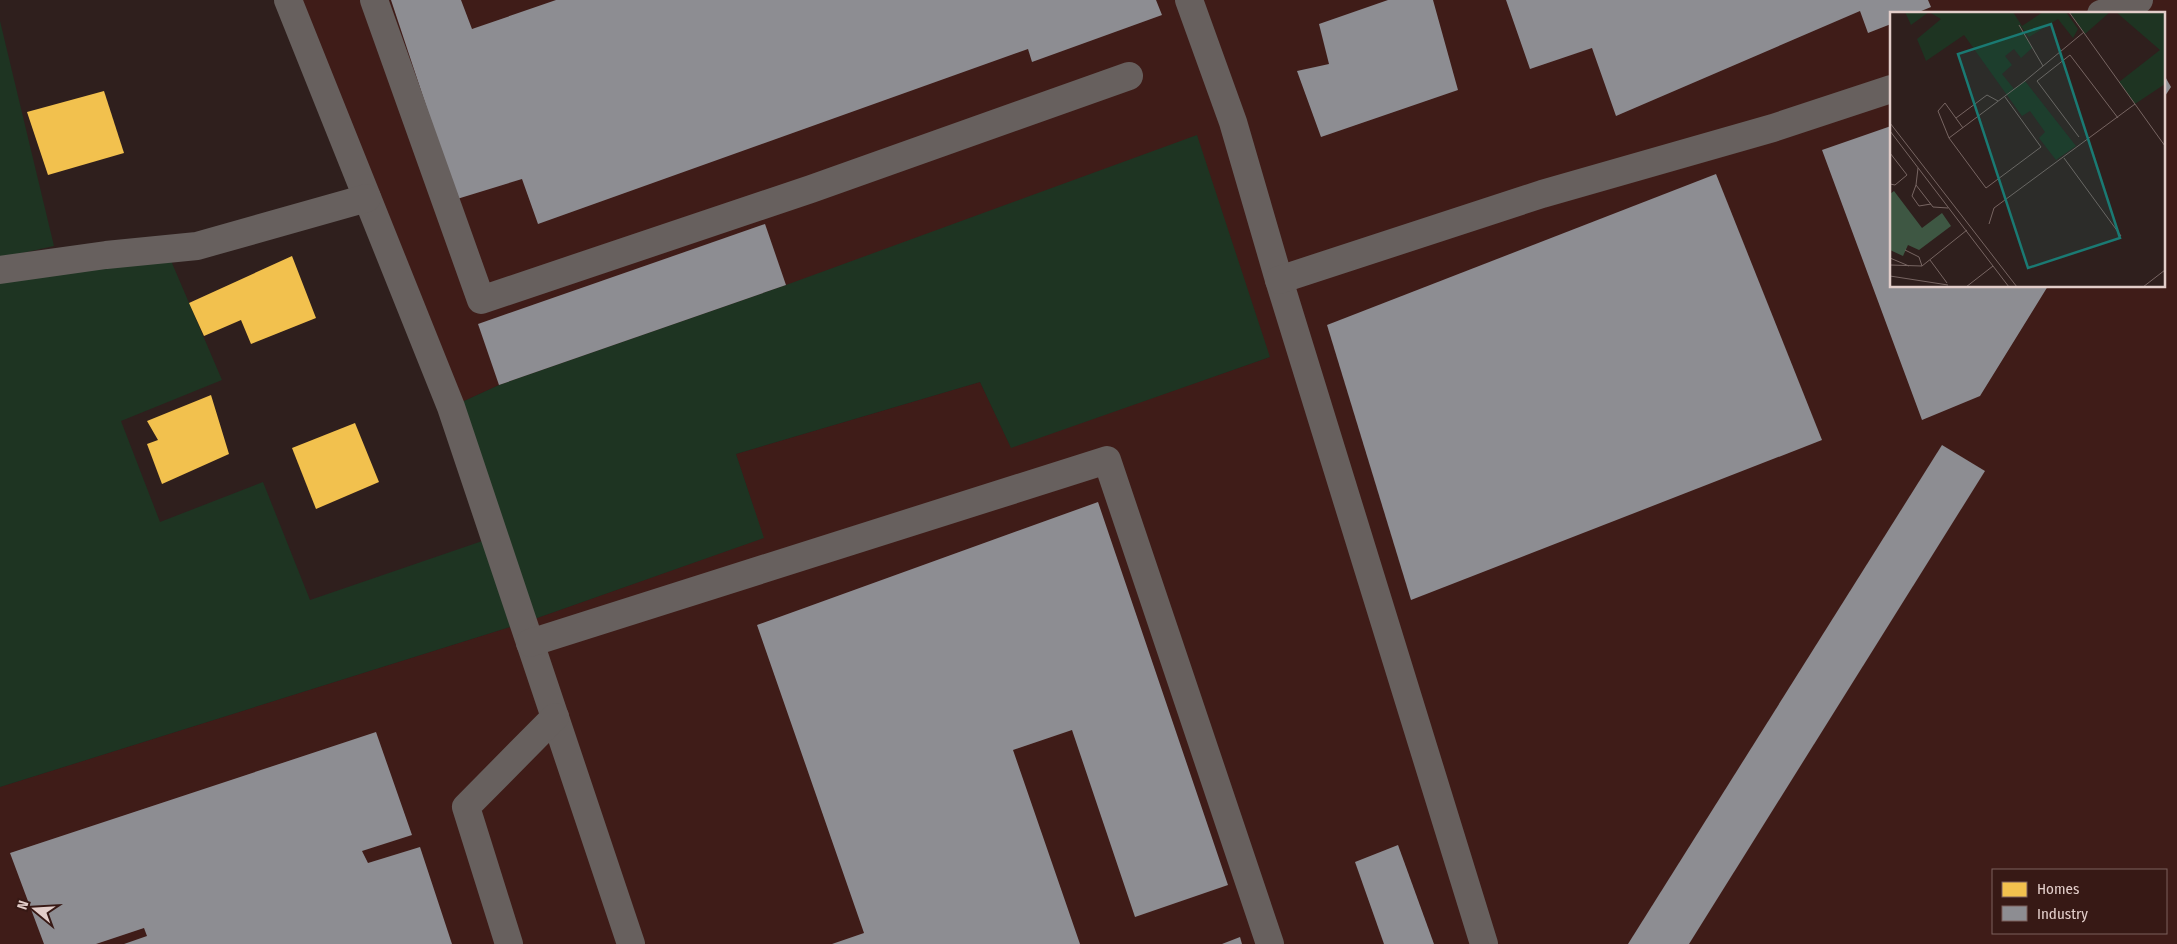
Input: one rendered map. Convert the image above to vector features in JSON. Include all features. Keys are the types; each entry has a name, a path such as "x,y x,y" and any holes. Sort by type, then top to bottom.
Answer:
{"street":[{"path":"288,0 451,407 631,944"},
{"path":"374,0 481,300 811,189 1129,76"},
{"path":"1189,0 1233,122 1279,280 1484,944"},
{"path":"2106,12 2139,0"},
{"path":"1279,280 1542,194 1773,128 1890,89"},
{"path":"0,270 106,254 197,246 367,198"},
{"path":"530,643 1107,460 1270,944"},
{"path":"509,944 466,807 555,717"}],"shaded area":[{"path":"288,0 2177,0 2177,944 0,944 0,787 523,623 763,538 736,454 980,382 1011,447 1270,357 786,285 499,385 451,407"}],"green space":[{"path":"0,21 54,246 0,258"},
{"path":"1197,135 1270,357 1011,448 980,382 736,454 764,538 523,623 0,787 0,270 166,249 222,380 121,421 160,522 263,482 310,600 494,537 451,407 499,385 786,285"}],"building: Homes":[{"path":"104,91 124,153 48,175 27,112"},
{"path":"292,256 316,318 251,344 241,320 204,336 189,303"},
{"path":"211,395 229,454 162,484 147,444 158,440 147,421"},
{"path":"355,423 379,482 316,509 292,448"}],"building: Industry":[{"path":"391,0 461,0 472,29 556,0 1156,0 1162,15 1032,62 1028,49 538,224 522,179 457,199"},
{"path":"1388,0 1433,0 1458,90 1321,137 1297,71 1329,64 1319,24"},
{"path":"1506,0 1928,0 1931,7 1919,12 1890,12 1890,24 1868,33 1860,11 1616,116 1592,48 1530,69"},
{"path":"2164,75 2171,87 2164,98"},
{"path":"1890,126 1890,288 2047,288 1980,396 1922,420 1822,150"},
{"path":"1716,174 1822,440 1411,600 1327,325"},
{"path":"765,224 786,285 499,385 478,324"},
{"path":"1942,445 1985,471 1689,944 1628,944"},
{"path":"1098,502 1228,885 1135,917 1072,730 1013,750 1080,944 832,944 864,933 757,625"},
{"path":"376,732 412,835 362,851 368,863 420,847 452,944 124,944 147,936 144,928 96,944 44,944 10,853"},
{"path":"1398,845 1434,944 1384,944 1355,862"},
{"path":"1240,937 1242,944 1222,944"}]}
